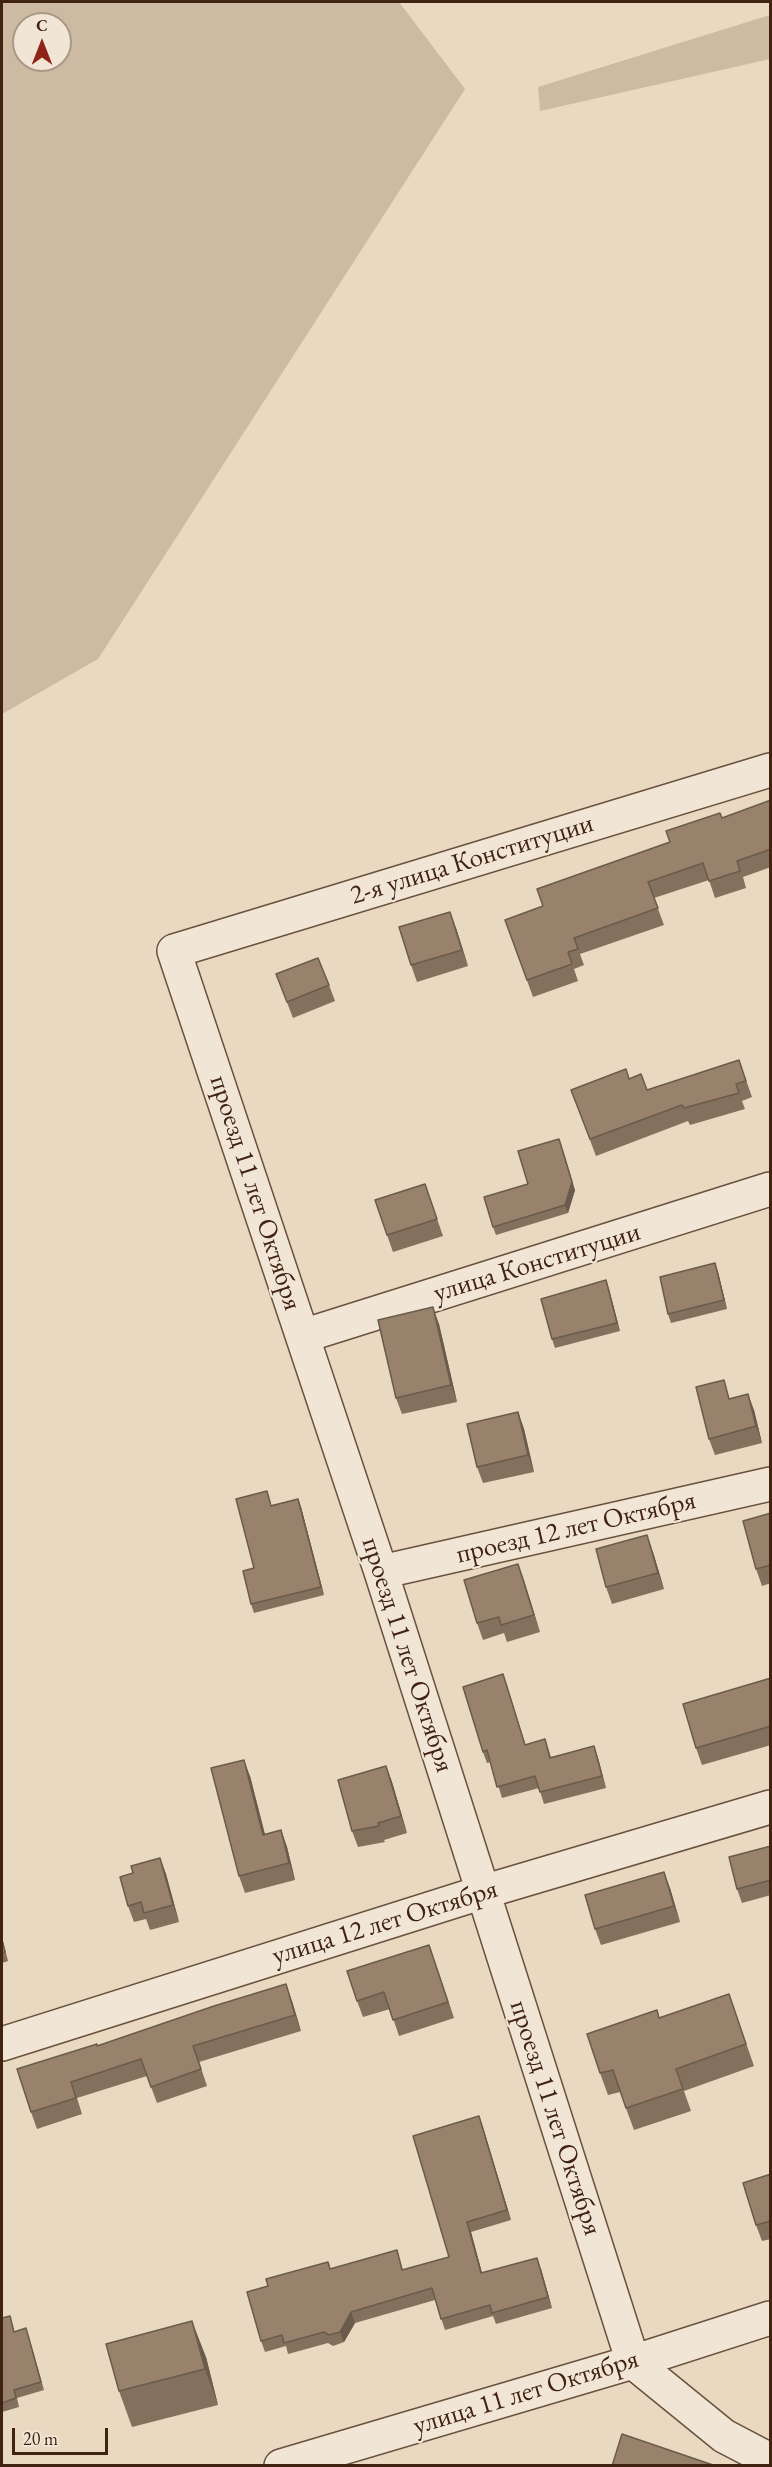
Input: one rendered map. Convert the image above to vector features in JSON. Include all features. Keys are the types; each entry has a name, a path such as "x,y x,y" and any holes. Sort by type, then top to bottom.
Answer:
{"street":[{"name":"2-я улица Конституции","path":"174,951 771,770"},
{"name":"проезд 11 лет Октября","path":"174,951 381,1572 633,2362"},
{"name":"улица Конституции","path":"303,1336 771,1189"},
{"name":"проезд 12 лет Октября","path":"381,1572 771,1484"},
{"name":"улица 12 лет Октября","path":"2,2044 483,1892 771,1807"},
{"name":"улица 11 лет Октября","path":"298,2463 771,2318"},
{"path":"633,2362 723,2436 771,2460"}],"shaded area":[{"path":"2,2 399,2 465,89 98,659 2,714"},
{"path":"770,15 770,59 540,111 538,87"}],"building":[{"path":"771,800 771,849 737,861 740,871 709,881 703,863 648,882 658,908 574,938 578,949 568,952 572,964 527,980 505,920 543,906 537,889 670,842 666,831 720,813 722,818"},
{"path":"450,912 462,950 411,965 399,927"},
{"path":"318,958 329,985 287,1002 276,974"},
{"path":"739,1060 746,1081 736,1084 739,1093 684,1108 682,1105 590,1139 571,1090 626,1069 629,1079 641,1074 647,1090"},
{"path":"559,1139 572,1182 565,1205 493,1227 484,1197 528,1184 518,1151"},
{"path":"425,1184 437,1219 387,1235 375,1200"},
{"path":"715,1263 724,1300 668,1314 660,1277"},
{"path":"606,1280 617,1323 552,1339 541,1299"},
{"path":"433,1307 451,1385 396,1398 378,1320"},
{"path":"724,1380 729,1399 748,1394 756,1426 709,1439 696,1387"},
{"path":"518,1412 528,1455 477,1467 467,1424"},
{"path":"267,1491 271,1506 298,1499 321,1587 251,1604 243,1571 254,1568 236,1499"},
{"path":"771,1513 771,1565 756,1569 743,1521"},
{"path":"647,1535 658,1573 606,1587 596,1549"},
{"path":"518,1564 534,1615 501,1625 499,1617 477,1623 464,1580"},
{"path":"503,1674 525,1745 545,1739 550,1758 594,1746 602,1776 540,1792 535,1776 497,1787 487,1750 483,1752 463,1687"},
{"path":"771,1678 771,1726 696,1748 683,1704"},
{"path":"244,1760 263,1835 281,1830 289,1863 239,1876 211,1768"},
{"path":"386,1766 401,1816 378,1823 379,1826 352,1831 338,1780"},
{"path":"771,1846 771,1880 737,1889 729,1857"},
{"path":"160,1858 173,1905 144,1913 141,1902 128,1906 120,1877 133,1873 131,1866"},
{"path":"664,1872 674,1906 595,1929 585,1895"},
{"path":"429,1945 448,2002 393,2020 384,1992 357,2001 347,1971"},
{"path":"286,1984 295,2015 193,2046 201,2069 151,2087 141,2059 71,2082 76,2098 31,2112 17,2069 97,2044 97,2046"},
{"path":"729,1994 746,2044 676,2069 683,2089 626,2108 613,2070 600,2073 587,2034 657,2010 659,2018"},
{"path":"479,2116 507,2210 467,2222 481,2273 537,2258 548,2297 492,2313 490,2305 441,2319 432,2288 351,2312 340,2332 329,2335 324,2332 284,2343 282,2335 261,2341 247,2292 268,2286 266,2279 328,2262 330,2269 397,2250 402,2270 449,2257 413,2136"},
{"path":"771,2174 771,2221 756,2225 743,2183"},
{"path":"10,2316 14,2332 26,2328 41,2382 14,2390 16,2398 2,2403 2,2318"},
{"path":"192,2321 205,2369 119,2391 106,2344"},
{"path":"622,2434 713,2465 713,2466 612,2466"}]}
